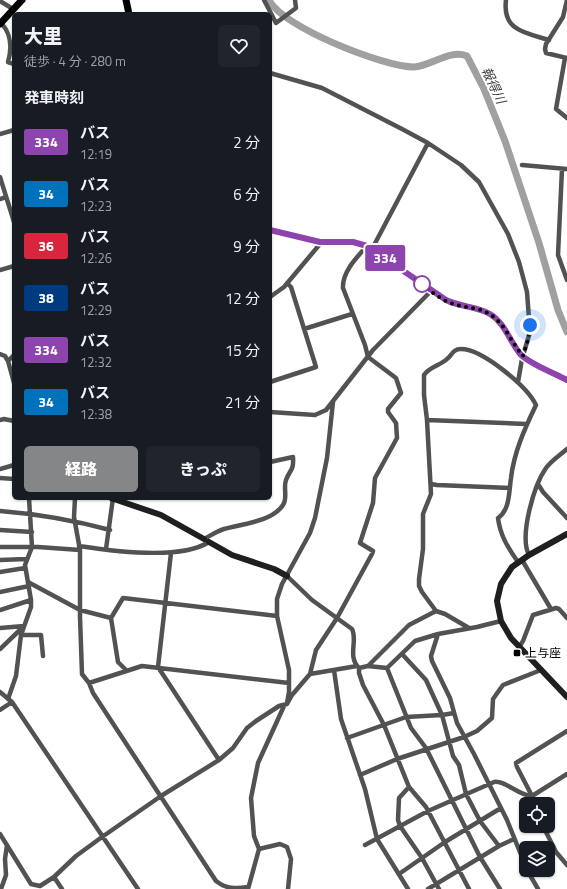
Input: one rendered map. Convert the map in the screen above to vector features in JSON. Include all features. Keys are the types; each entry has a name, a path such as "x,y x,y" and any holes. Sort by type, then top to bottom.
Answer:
{"main road":[{"path":"0,24 22,0"},
{"path":"126,0 129,12"},
{"path":"272,230 320,242 353,242 370,247 431,291 452,303 482,310 490,314 501,324 516,349 523,356 567,380"},
{"path":"118,500 161,515 232,555 274,569 287,576"},
{"path":"567,534 529,555 506,574 499,590 497,601 501,621 511,638 567,697"}],"street":[{"path":"264,0 271,12"},
{"path":"272,15 276,22 278,21 296,8 295,0"},
{"path":"506,0 507,19 511,26 523,32 549,40"},
{"path":"567,0 563,17 546,44 545,49 546,53 566,58 556,109 567,118"},
{"path":"0,1 14,9"},
{"path":"0,24 7,30 10,55 8,62 12,63"},
{"path":"272,74 322,88 428,143 461,164 474,176 487,195 508,234 519,262 528,300 530,332 523,356 518,382"},
{"path":"0,134 12,131"},
{"path":"75,500 75,521 79,548 82,674 216,881 224,887 243,889 248,888 259,849 256,843 251,814 251,798 258,764 286,705 292,695 310,674 316,650 337,618 372,554 373,551 360,543 371,509 375,478 396,438 396,423 388,412 388,409 401,393 396,378 368,357 365,345 343,288 344,275 370,247 428,143"},
{"path":"522,165 564,169 558,255 567,280"},
{"path":"0,177 12,216"},
{"path":"0,199 6,197"},
{"path":"272,296 287,283 320,244 320,242"},
{"path":"0,270 12,267"},
{"path":"272,381 316,367 291,287 287,283"},
{"path":"272,412 315,414 326,410 333,402 337,394 368,357 431,291"},
{"path":"304,328 352,314"},
{"path":"469,628 445,614 436,611 422,592 419,579 423,549 423,514 431,494 424,375 448,359 451,352 458,349 475,352 488,360 518,382 532,396 536,404 526,424 512,466 509,498 504,512 498,518 505,543 520,561 551,609"},
{"path":"0,354 5,356 12,375"},
{"path":"8,362 12,357"},
{"path":"286,705 289,683 288,663 277,616 277,599 282,584 310,533 327,458 333,402"},
{"path":"0,420 12,421"},
{"path":"427,420 526,424"},
{"path":"529,555 526,549 526,524 538,484 547,467 567,449"},
{"path":"0,548 79,548 171,553 200,548 206,541 222,530 255,522 280,509 284,503 285,481 294,466 293,458 272,462"},
{"path":"0,469 12,466"},
{"path":"0,478 12,479"},
{"path":"431,484 510,488"},
{"path":"538,484 543,492 567,518"},
{"path":"0,710 10,701 16,676 21,635 31,607 25,568 26,559 32,547 29,500"},
{"path":"106,549 110,530 112,500"},
{"path":"0,511 31,513 75,521 110,530"},
{"path":"0,530 32,532"},
{"path":"171,553 158,668 219,760"},
{"path":"0,560 26,559"},
{"path":"0,572 25,568"},
{"path":"287,576 312,600 354,632 352,652 363,685 384,725 409,787 428,811 469,889"},
{"path":"0,592 28,584 80,610 111,618"},
{"path":"127,671 118,662 111,618 123,598 277,616"},
{"path":"0,610 31,600"},
{"path":"518,647 524,641 532,616 551,609 559,609 567,618"},
{"path":"368,666 409,625 436,611"},
{"path":"310,674 368,666 387,668 415,641 438,634 501,621"},
{"path":"0,628 24,626"},
{"path":"0,649 24,626"},
{"path":"438,634 432,658 450,698 457,723 501,808 519,851"},
{"path":"21,635 41,635 42,656"},
{"path":"402,654 426,680 442,715 453,756 459,765 466,794 480,821 499,846"},
{"path":"89,683 142,666 289,683"},
{"path":"387,668 411,728 426,748 480,857 500,889"},
{"path":"334,670 341,719 365,790 377,839 408,889"},
{"path":"360,775 397,758 464,737 477,731 492,718 493,699 504,686 541,670"},
{"path":"0,692 10,701 138,889"},
{"path":"0,834 31,884 40,888 54,878 76,856 102,837 161,796 219,760 233,748 247,728 256,721 279,706 286,705"},
{"path":"347,738 406,716 442,715 454,713"},
{"path":"532,796 516,763 567,730"},
{"path":"365,845 428,811 498,781 518,792 532,796 567,774"},
{"path":"409,787 398,798 398,820 400,826 422,858 439,889"},
{"path":"399,874 445,842 501,808"},
{"path":"546,833 556,852 567,865"},
{"path":"428,889 480,857 514,839"},
{"path":"259,849 280,844 287,847 291,858 288,889"},
{"path":"1,889 6,874 5,859 7,845"},
{"path":"532,877 538,889"},
{"path":"54,878 62,889"}],"waterway":[{"name":"報得川","path":"269,0 278,11 293,22 313,33 335,44 381,60 414,67 427,64 447,56 461,54 467,56 484,89 505,141 539,243 558,310 567,332"}],"bus line":[{"name":"334","path":"272,230 320,242 353,242 367,246 440,297 457,305 482,310 490,314 501,324 516,349 523,356 567,380"}],"place":[{"name":"上与座","path":"517,653"}],"route":[{"path":"422,284 416,280 440,297 452,303 482,310 490,314 501,324 516,349 523,356 530,332 530,325"}]}
